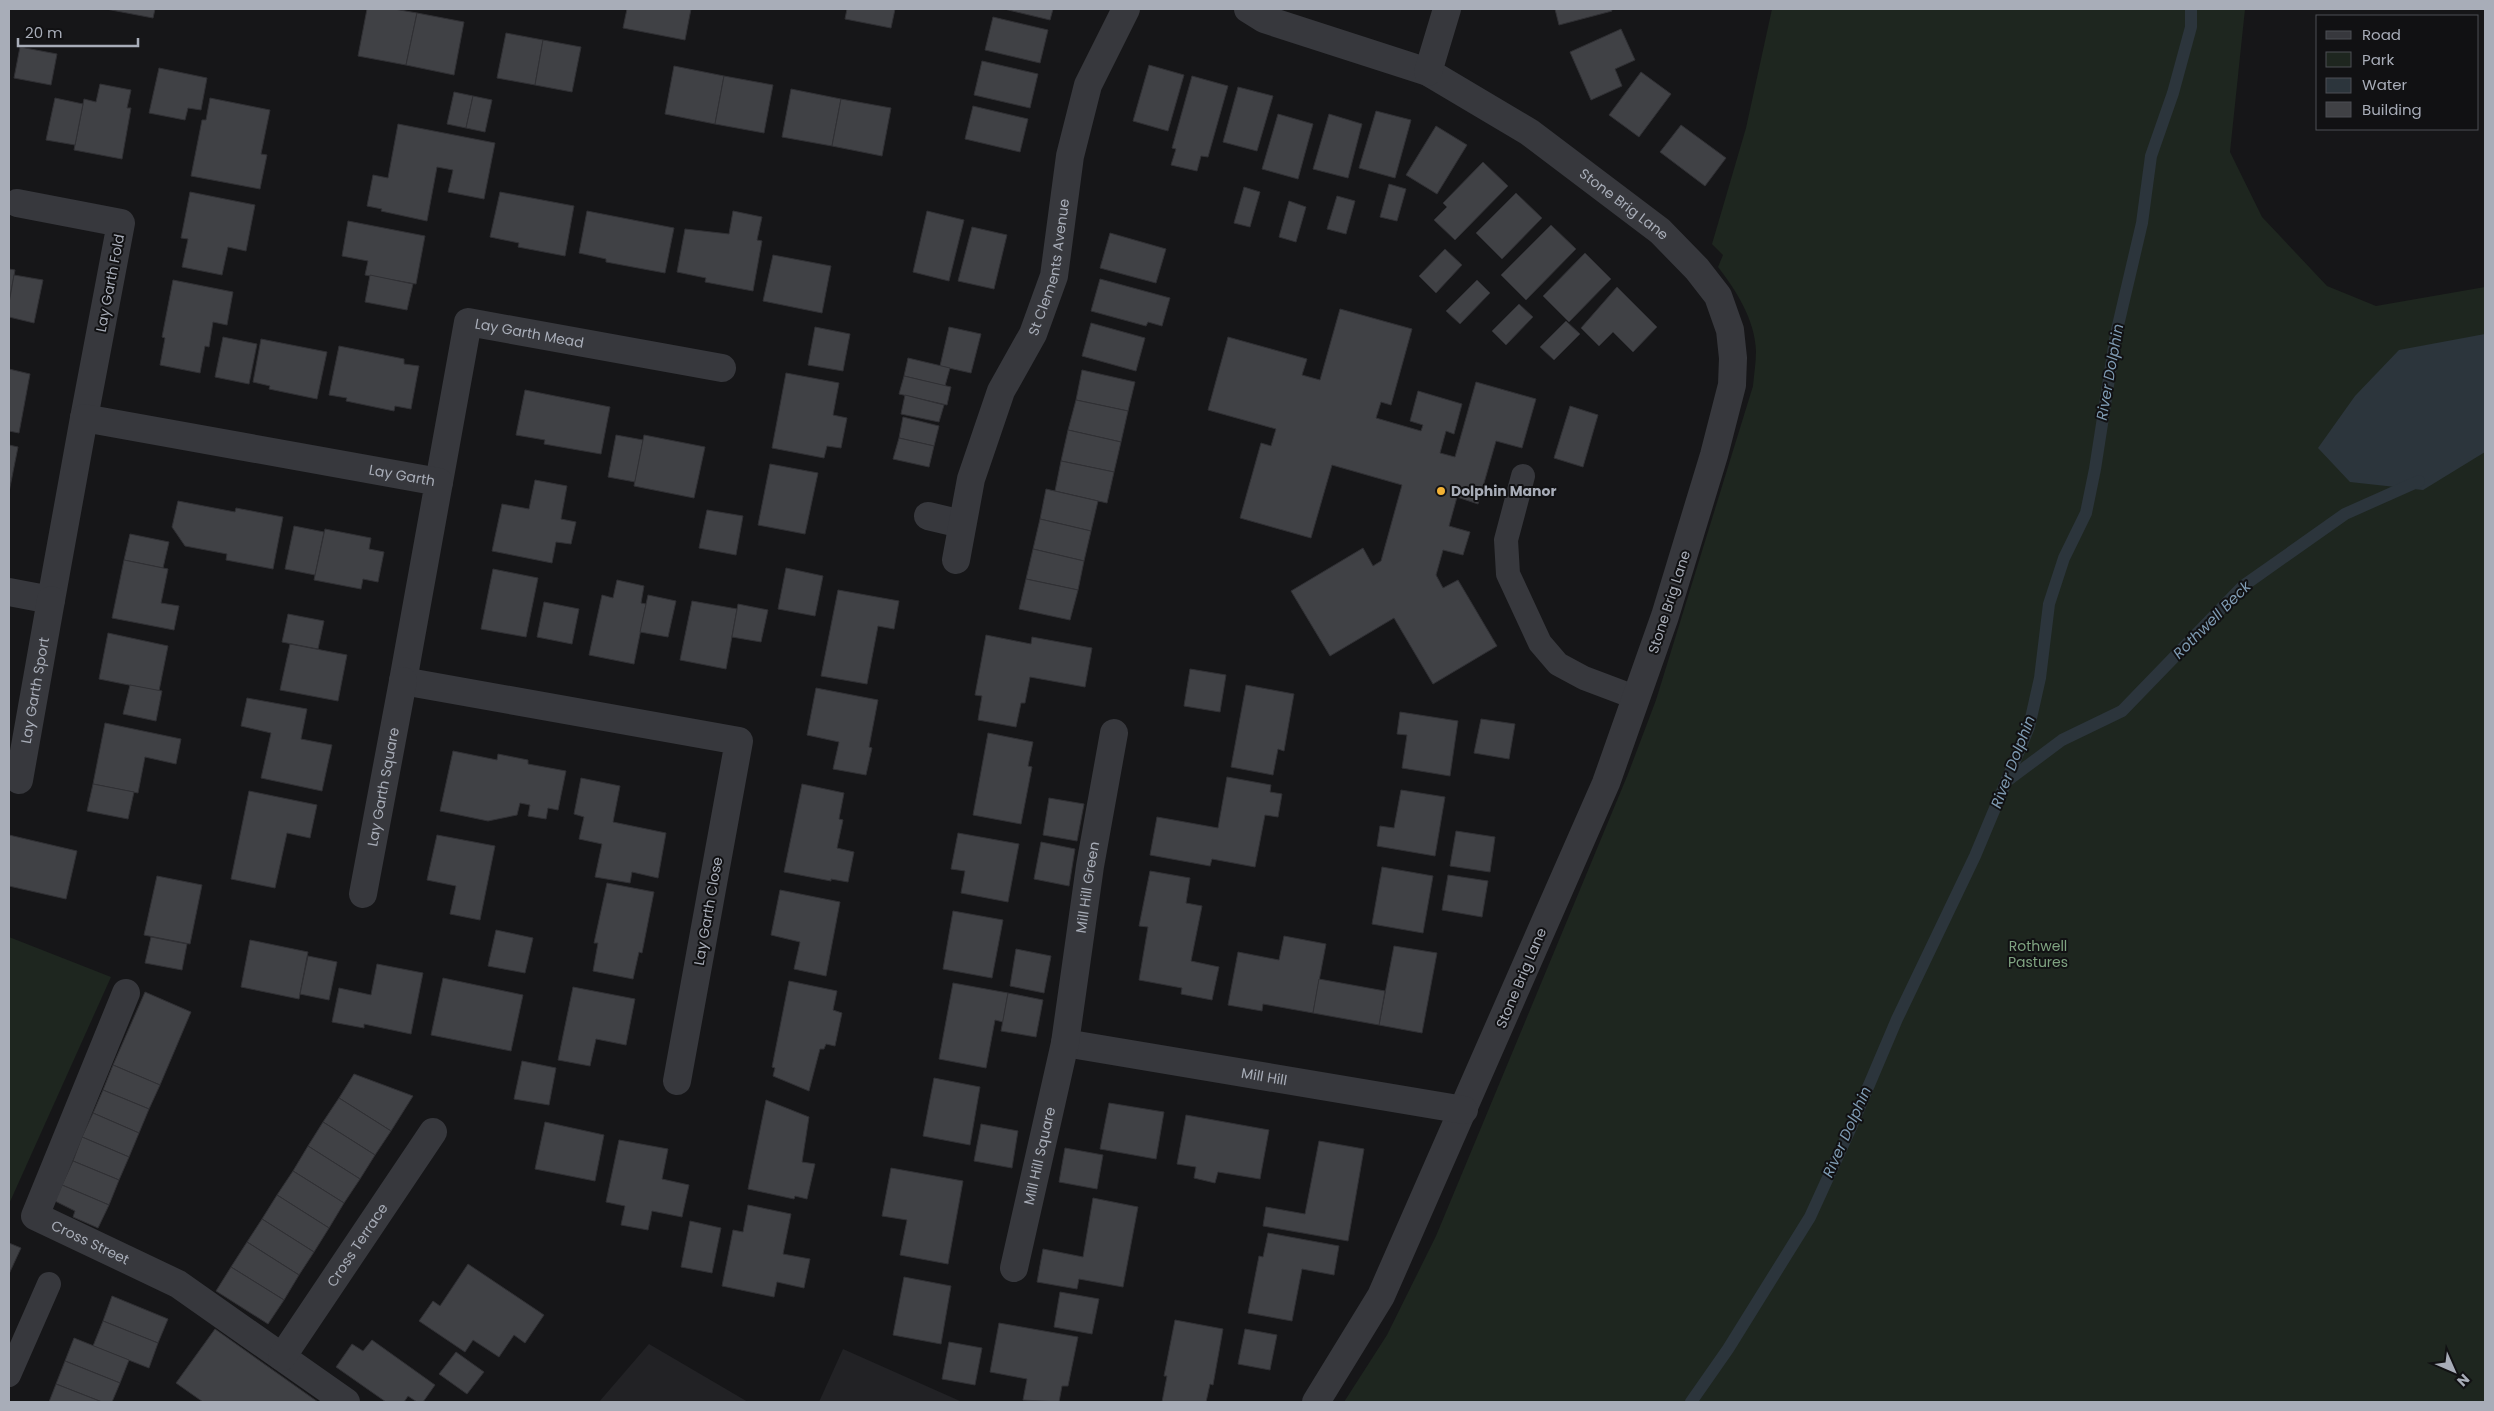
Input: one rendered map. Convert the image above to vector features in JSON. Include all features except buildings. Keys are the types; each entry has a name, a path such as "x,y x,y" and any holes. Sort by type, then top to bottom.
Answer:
{"street":[{"name":"St Clements Avenue","path":"956,560 971,479 1001,391 1033,334 1054,276 1070,156 1088,85 1126,9"},
{"name":"Stone Brig Lane","path":"1248,9 1264,19 1428,72 1529,132 1660,231 1697,269 1718,296 1730,330 1733,358 1732,384 1714,454 1637,698 1606,783 1381,1296 1316,1402"},
{"path":"1428,72 1447,9"},
{"name":"Lay Garth Fold","path":"17,203 121,223 84,418"},
{"name":"Lay Garth Mead","path":"439,482 468,322 722,368"},
{"path":"9,592 51,600 84,418"},
{"name":"Lay Garth","path":"84,418 439,482 403,680"},
{"path":"928,516 962,524"},
{"name":"Lay Garth Sport","path":"19,780 51,600"},
{"name":"Lay Garth Close","path":"403,680 739,741 677,1082"},
{"name":"Lay Garth Square","path":"363,894 403,680"},
{"name":"Mill Hill Green","path":"1065,1043 1090,866 1114,733"},
{"name":"Cross Street","path":"126,993 35,1216 178,1284 346,1402"},
{"name":"Mill Hill","path":"1065,1043 1464,1110"},
{"name":"Mill Hill Square","path":"1014,1268 1065,1043"},
{"name":"Cross Terrace","path":"282,1357 434,1132"}],"lane":[{"path":"1523,476 1506,540 1508,574 1540,643 1558,664 1584,678 1637,698"},
{"path":"9,1375 49,1284"}],"shaded area":[{"path":"649,1344 748,1402 599,1402"},
{"path":"843,1349 960,1401 961,1402 819,1402"}],"green space":[{"name":"Rothwell Pastures","path":"1772,9 2245,9 2230,152 2262,217 2327,286 2376,306 2485,287 2485,1402 1344,1402 1387,1335 1436,1236 1628,774 1656,700 1753,386 1756,351 1752,328 1738,296 1718,267 1723,255 1712,244 1746,128"},
{"path":"9,937 111,977 9,1204"}],"water":[{"path":"2485,334 2485,452 2423,490 2350,482 2318,448 2355,396 2399,350"}],"waterway":[{"name":"River Dolphin","path":"1691,1402 1728,1349 1810,1217 1897,1019 1975,856 2029,727 2040,678 2049,604 2064,558 2086,513 2095,469 2116,334 2142,223 2151,156 2173,93 2191,27 2191,9"},
{"name":"Rothwell Beck","path":"2007,781 2062,740 2122,711 2243,586 2345,514 2419,481"}],"place":[{"name":"Dolphin Manor","path":"1441,491"}]}
